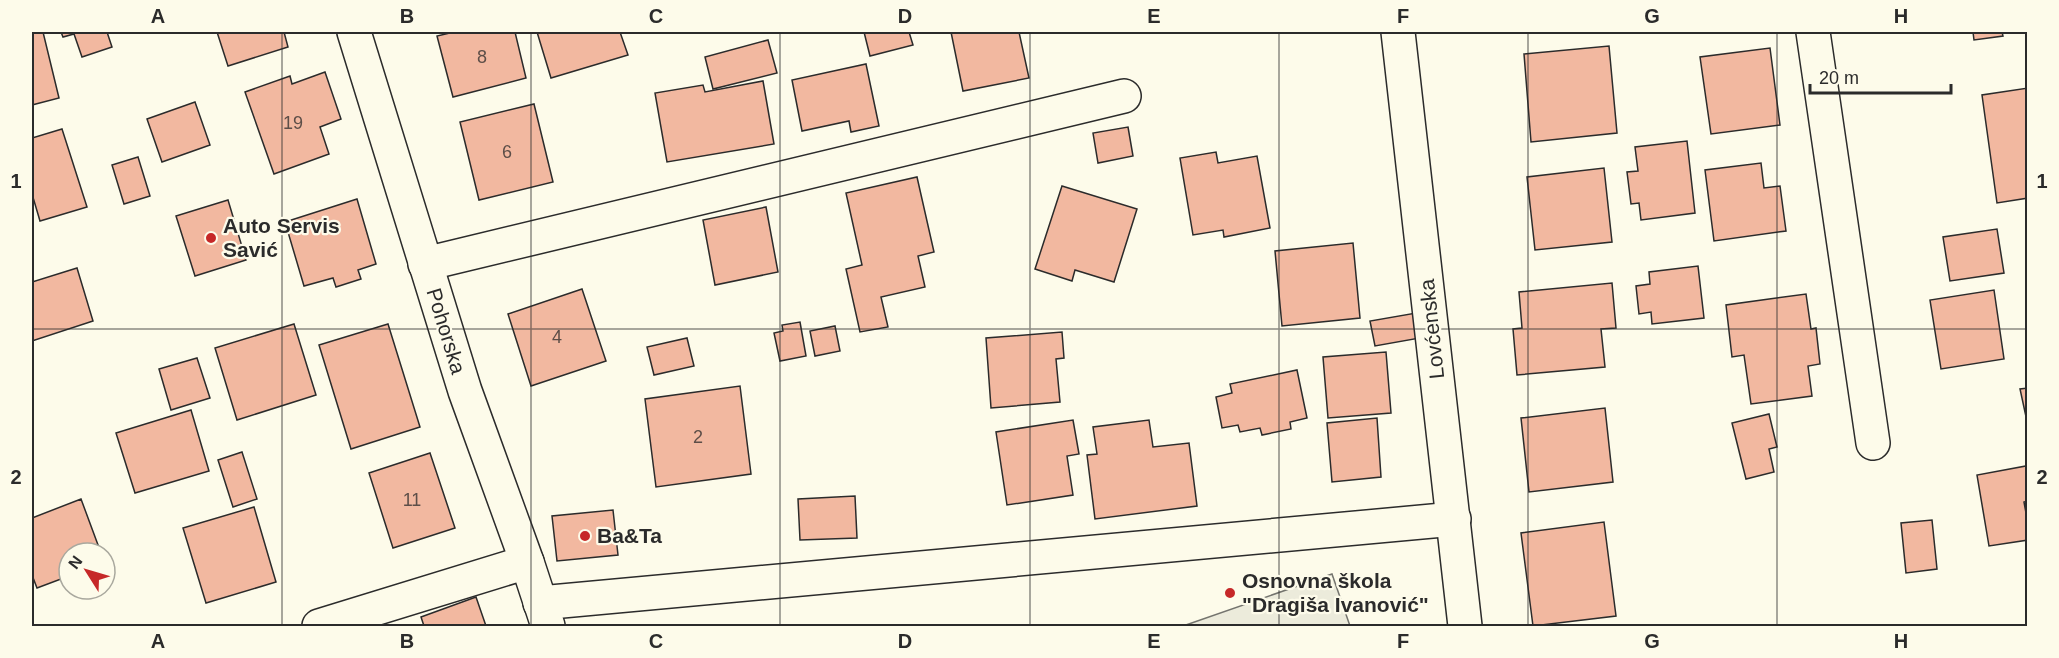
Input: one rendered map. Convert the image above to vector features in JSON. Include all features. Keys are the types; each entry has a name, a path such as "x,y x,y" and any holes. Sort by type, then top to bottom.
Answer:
{"street":[{"name":"Pohorska","path":"354,32 465,391 544,615"},
{"name":"Lovćenska","path":"1398,32 1465,627"},
{"path":"1813,32 1873,443"},
{"path":"425,264 1124,96"},
{"path":"544,615 1454,519"},
{"path":"319,627 527,562"}],"shaded area":[{"path":"1332,574 1350,626 1183,626"}],"building":[{"path":"32,32 43,32 59,98 32,105"},
{"path":"61,32 107,32 112,47 82,57 74,34 63,37"},
{"path":"217,32 284,32 288,47 228,66"},
{"path":"454,32 515,32 526,78 453,97 437,36"},
{"path":"537,32 620,32 628,55 551,78"},
{"path":"864,32 909,32 913,45 870,56"},
{"path":"951,32 1019,32 1029,78 963,91"},
{"path":"1973,32 2002,32 2003,36 1974,40"},
{"path":"768,40 777,73 713,89 705,57"},
{"path":"1609,46 1617,133 1531,142 1524,54"},
{"path":"1770,48 1780,125 1711,134 1700,57"},
{"path":"866,64 879,126 851,132 849,121 802,131 792,80"},
{"path":"325,72 341,119 320,127 329,154 274,174 245,92 290,76 292,84"},
{"path":"763,81 774,144 667,162 655,93 703,85 705,92"},
{"path":"2028,88 2028,198 1997,203 1982,95"},
{"path":"195,102 210,145 162,162 147,119"},
{"path":"534,104 553,182 479,200 460,122"},
{"path":"1128,127 1133,156 1098,163 1093,133"},
{"path":"62,129 87,207 40,221 32,194 32,138"},
{"path":"1687,141 1695,213 1641,220 1639,203 1631,204 1627,172 1638,171 1635,147"},
{"path":"1216,152 1218,163 1257,156 1270,228 1224,237 1223,230 1193,235 1180,158"},
{"path":"138,157 150,196 124,204 112,165"},
{"path":"1761,163 1764,188 1780,186 1786,231 1714,241 1705,170"},
{"path":"1604,168 1612,242 1535,250 1527,177"},
{"path":"917,177 934,252 918,256 925,287 881,297 888,327 860,332 846,269 862,265 846,193"},
{"path":"1062,186 1137,209 1114,282 1075,270 1072,281 1035,269"},
{"path":"357,199 376,264 358,270 361,279 336,287 333,278 304,286 285,222"},
{"name":"Auto Servis Savić","path":"228,200 246,260 195,276 176,216"},
{"path":"766,207 778,272 715,285 703,220"},
{"path":"1997,229 2004,273 1950,281 1943,237"},
{"path":"1353,243 1360,318 1282,326 1275,251"},
{"path":"1698,266 1704,318 1652,324 1651,312 1639,314 1636,286 1650,284 1649,272"},
{"path":"77,268 93,321 32,341 32,282"},
{"path":"1612,283 1616,328 1601,329 1605,367 1517,375 1513,329 1522,328 1519,292"},
{"path":"582,289 606,361 531,386 508,314"},
{"path":"1994,290 2004,359 1941,369 1930,300"},
{"path":"1806,294 1811,329 1816,328 1820,364 1808,366 1812,396 1751,404 1744,355 1732,357 1726,305"},
{"path":"1416,313 1420,338 1375,346 1370,321"},
{"path":"800,322 806,356 780,361 774,333 783,331 782,325"},
{"path":"294,324 316,395 237,420 215,348"},
{"path":"388,324 420,427 351,449 319,345"},
{"path":"835,326 840,351 815,356 810,331"},
{"path":"1062,332 1064,358 1056,359 1060,402 991,408 986,338"},
{"path":"687,338 694,366 654,375 647,347"},
{"path":"1386,352 1391,413 1328,418 1323,357"},
{"path":"197,358 210,398 171,410 159,369"},
{"path":"1297,370 1307,418 1290,422 1291,429 1262,435 1260,428 1240,432 1238,425 1222,428 1216,397 1232,393 1230,384"},
{"path":"740,386 751,474 656,487 645,399"},
{"path":"2028,388 2028,426 2020,389"},
{"path":"1605,408 1613,482 1529,492 1521,418"},
{"path":"191,410 209,471 135,493 116,433"},
{"path":"1769,414 1777,447 1769,449 1774,472 1746,479 1732,423"},
{"path":"1377,418 1381,477 1332,482 1327,423"},
{"path":"1073,420 1079,454 1067,456 1073,495 1007,505 996,432"},
{"path":"1149,420 1153,447 1189,443 1197,506 1095,519 1087,455 1097,454 1093,427"},
{"path":"242,452 257,499 233,507 218,460"},
{"path":"430,453 455,528 393,548 369,473"},
{"path":"2026,466 2028,501 2024,502 2028,540 1989,546 1977,475"},
{"path":"855,496 857,538 800,540 798,499"},
{"path":"81,499 97,541 57,541 57,580 37,588 32,575 32,518"},
{"path":"254,507 276,582 206,603 183,528"},
{"name":"Ba&Ta","path":"613,510 618,555 557,561 552,516"},
{"path":"1932,520 1937,569 1906,573 1901,523"},
{"path":"1604,522 1616,616 1533,626 1521,533"},
{"path":"476,597 486,626 424,626 421,617"}],"place":[{"name":"Auto Servis Savić","path":"211,238"},
{"name":"Ba&Ta","path":"585,536"},
{"name":"Osnovna škola \"Dragiša Ivanović\"","path":"1230,593"}]}
